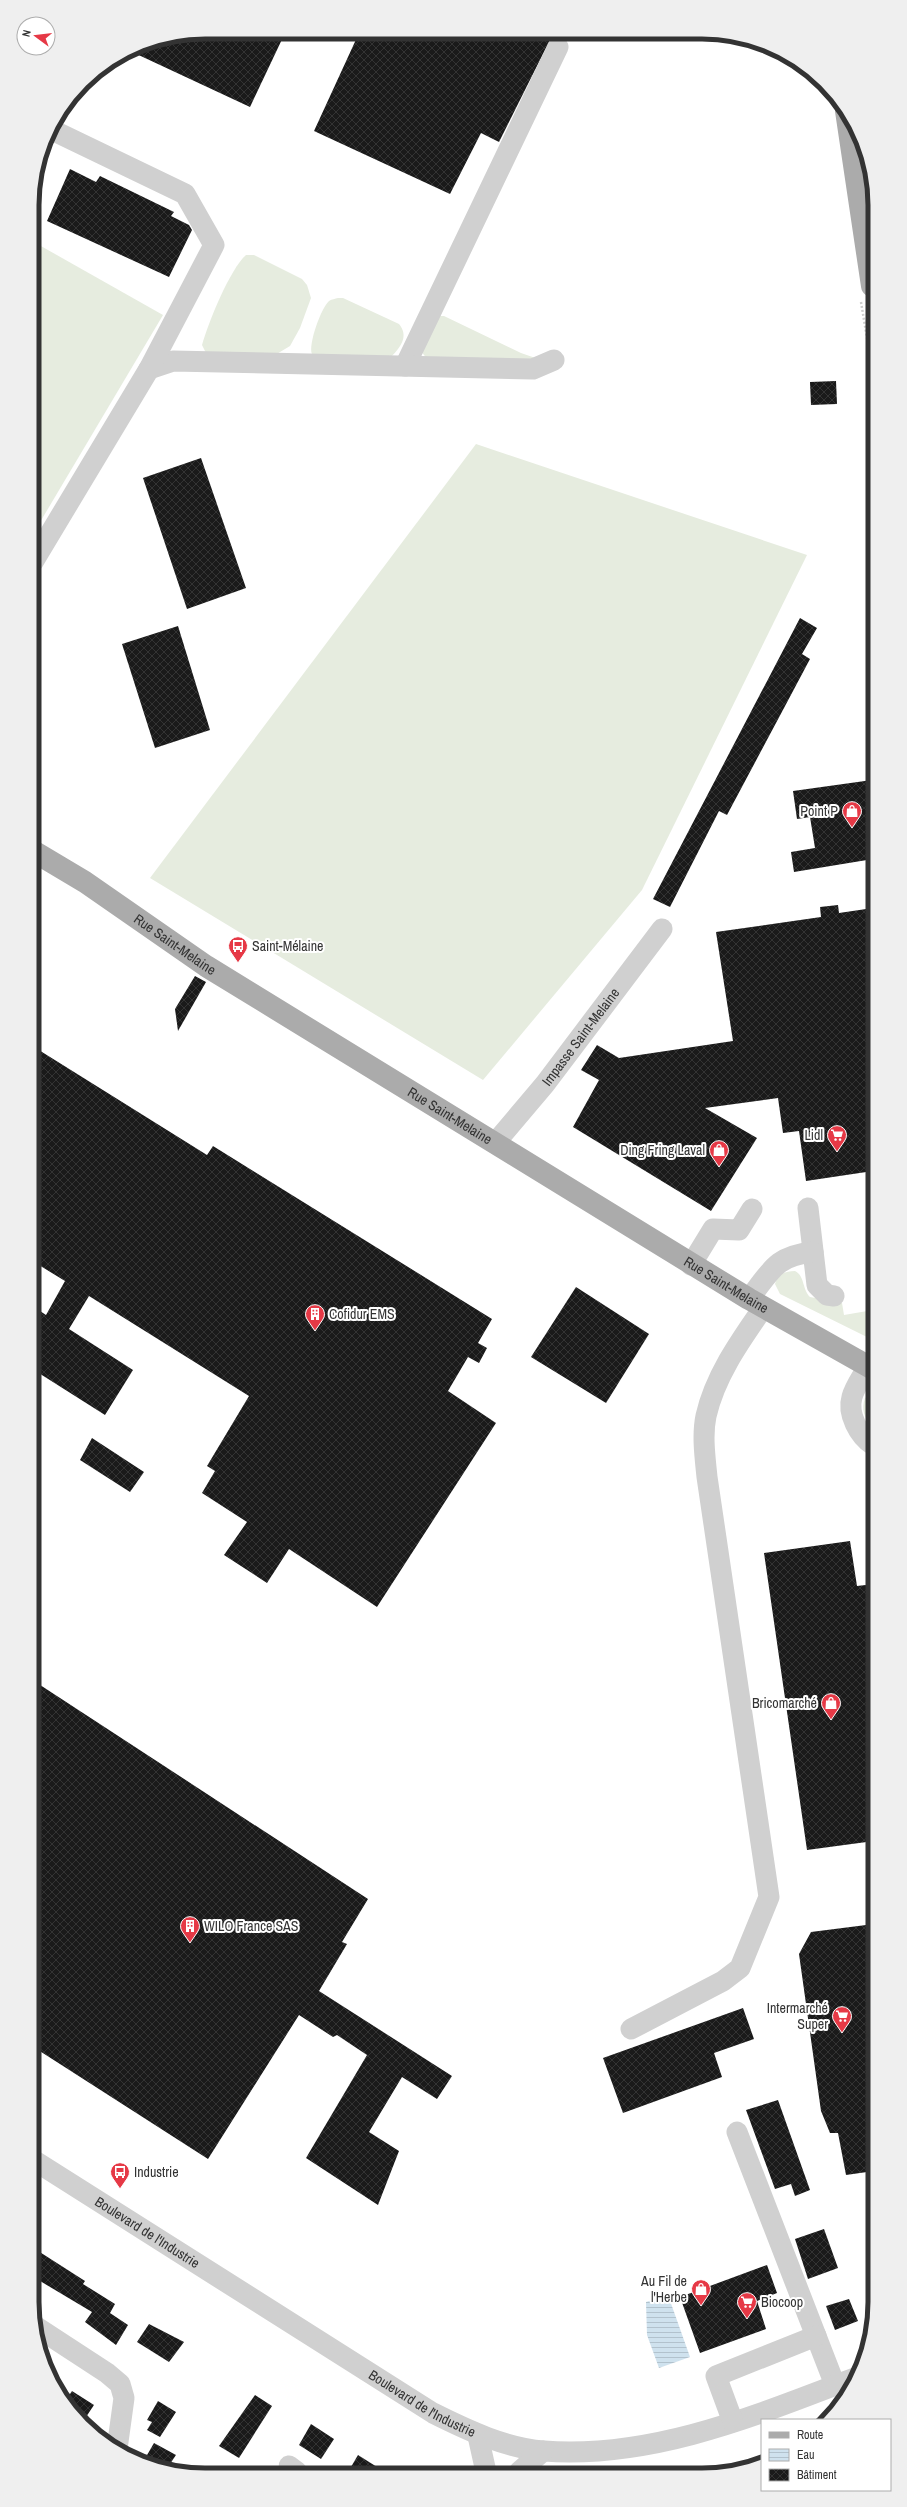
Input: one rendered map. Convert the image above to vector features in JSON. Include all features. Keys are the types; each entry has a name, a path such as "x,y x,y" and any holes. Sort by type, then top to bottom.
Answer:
{"main road":[{"path":"848,126 868,259"},
{"name":"Rue Saint-Melaine","path":"39,855 85,882 206,966 496,1142 756,1304 868,1366"}],"street":[{"path":"405,366 558,46"},
{"path":"39,552 149,369 214,245 185,194 56,132"},
{"path":"149,369 173,361 533,369 554,360"},
{"name":"Impasse Saint-Melaine","path":"496,1142 545,1084 662,929"},
{"path":"808,1208 817,1285 827,1295 834,1296"},
{"path":"691,1264 713,1229 739,1230 752,1209"},
{"path":"631,2029 723,1981 740,1968 769,1897 708,1485 705,1445 706,1417 713,1392 740,1342 774,1267 786,1257 813,1252"},
{"path":"868,1372 852,1395 851,1410 859,1431 868,1440"},
{"path":"737,2132 835,2385"},
{"name":"Boulevard de l'Industrie","path":"39,2163 433,2413 478,2436 543,2451 631,2447 690,2436 849,2380"},
{"path":"41,2330 120,2384 124,2398 118,2443"},
{"path":"733,2422 716,2376 816,2336"},
{"path":"478,2436 485,2468"},
{"path":"524,2468 543,2451"}],"shaded area":[{"path":"39,245 163,315 39,524"},
{"path":"246,255 254,255 302,279 307,285 311,298 300,328 290,346 275,355 207,355 202,345 209,324 220,297 233,272"},
{"path":"343,298 399,324 402,328 404,337 401,345 391,357 312,354 312,343 322,311 329,301"},
{"path":"440,316 444,316 521,353 544,361 427,359 421,351"},
{"path":"476,444 807,555 642,890 483,1080 150,878"},
{"path":"795,1271 798,1273 802,1279 807,1294 810,1297 842,1303 844,1315 868,1311 868,1338 780,1294 775,1284 780,1275"},
{"path":"868,1396 868,1421 863,1410 865,1398"}],"water":[{"path":"668,2295 690,2357 659,2368 647,2335 646,2302"}],"building":[{"path":"282,39 250,107 136,54 172,42 183,40"},
{"path":"356,39 550,39 499,142 481,133 450,194 314,131"},
{"path":"70,169 96,182 100,176 174,212 171,216 189,225 192,230 169,277 47,221"},
{"path":"836,381 837,404 811,405 810,382"},
{"path":"201,458 246,588 187,609 143,478"},
{"path":"800,618 817,628 802,654 810,659 727,815 719,811 670,907 653,899"},
{"path":"178,626 210,730 155,748 122,644"},
{"path":"868,781 868,860 794,872 791,852 815,848 810,817 797,819 793,791"},
{"path":"838,905 839,913 868,909 868,1172 806,1181 799,1131 783,1133 778,1098 705,1108 757,1138 711,1211 573,1127 599,1080 581,1070 597,1045 619,1058 733,1041 716,932 821,917 820,907"},
{"path":"195,976 206,982 178,1031 175,1009"},
{"name":"Cofidur EMS","path":"39,1050 207,1155 213,1146 492,1319 478,1343 487,1348 479,1363 468,1357 448,1391 496,1423 377,1607 289,1549 267,1583 224,1555 247,1522 202,1493 215,1471 207,1466 249,1396 89,1296 69,1329 133,1370 105,1415 39,1373 39,1310 46,1315 65,1281 39,1265"},
{"path":"576,1287 649,1334 606,1403 531,1357"},
{"path":"92,1438 144,1472 130,1492 80,1460"},
{"name":"Bricomarché","path":"850,1541 857,1586 868,1585 868,1842 807,1850 764,1553"},
{"name":"WILO France SAS","path":"39,1684 368,1899 342,1942 347,1944 319,1991 452,2076 437,2099 402,2077 369,2132 399,2151 378,2205 306,2158 367,2055 337,2035 333,2037 299,2015 208,2159 39,2051"},
{"name":"Intermarché Super","path":"868,1925 868,2172 846,2175 838,2133 830,2133 821,2111 799,1954 811,1932"},
{"path":"743,2008 754,2039 714,2053 722,2077 623,2113 603,2058"},
{"path":"778,2100 810,2190 795,2196 791,2184 775,2189 746,2110"},
{"path":"824,2229 838,2268 808,2279 795,2239"},
{"path":"39,2252 85,2281 83,2284 115,2304 110,2313 128,2325 116,2345 85,2322 92,2312 39,2280"},
{"path":"767,2265 777,2293 757,2301 766,2329 700,2353 680,2297"},
{"path":"849,2299 858,2321 835,2330 826,2306"},
{"path":"149,2324 184,2342 169,2362 137,2342"},
{"path":"72,2391 94,2405 86,2417 80,2412 68,2396"},
{"path":"255,2395 272,2406 239,2458 219,2446"},
{"path":"158,2401 176,2412 160,2437 147,2430 152,2422 147,2420"},
{"path":"311,2424 334,2439 321,2459 299,2445"},
{"path":"154,2443 176,2455 170,2464 146,2457"},
{"path":"358,2455 379,2468 350,2468"}],"place":[{"name":"Point P","path":"852,828"},
{"name":"Saint-Mélaine","path":"238,963"},
{"name":"Lidl","path":"837,1152"},
{"name":"Ding Fring Laval","path":"719,1167"},
{"name":"Cofidur EMS","path":"315,1331"},
{"name":"Bricomarché","path":"831,1720"},
{"name":"WILO France SAS","path":"190,1943"},
{"name":"Intermarché Super","path":"842,2033"},
{"name":"Industrie","path":"120,2189"},
{"name":"Au Fil de l'Herbe","path":"701,2306"},
{"name":"Biocoop","path":"747,2319"}]}
